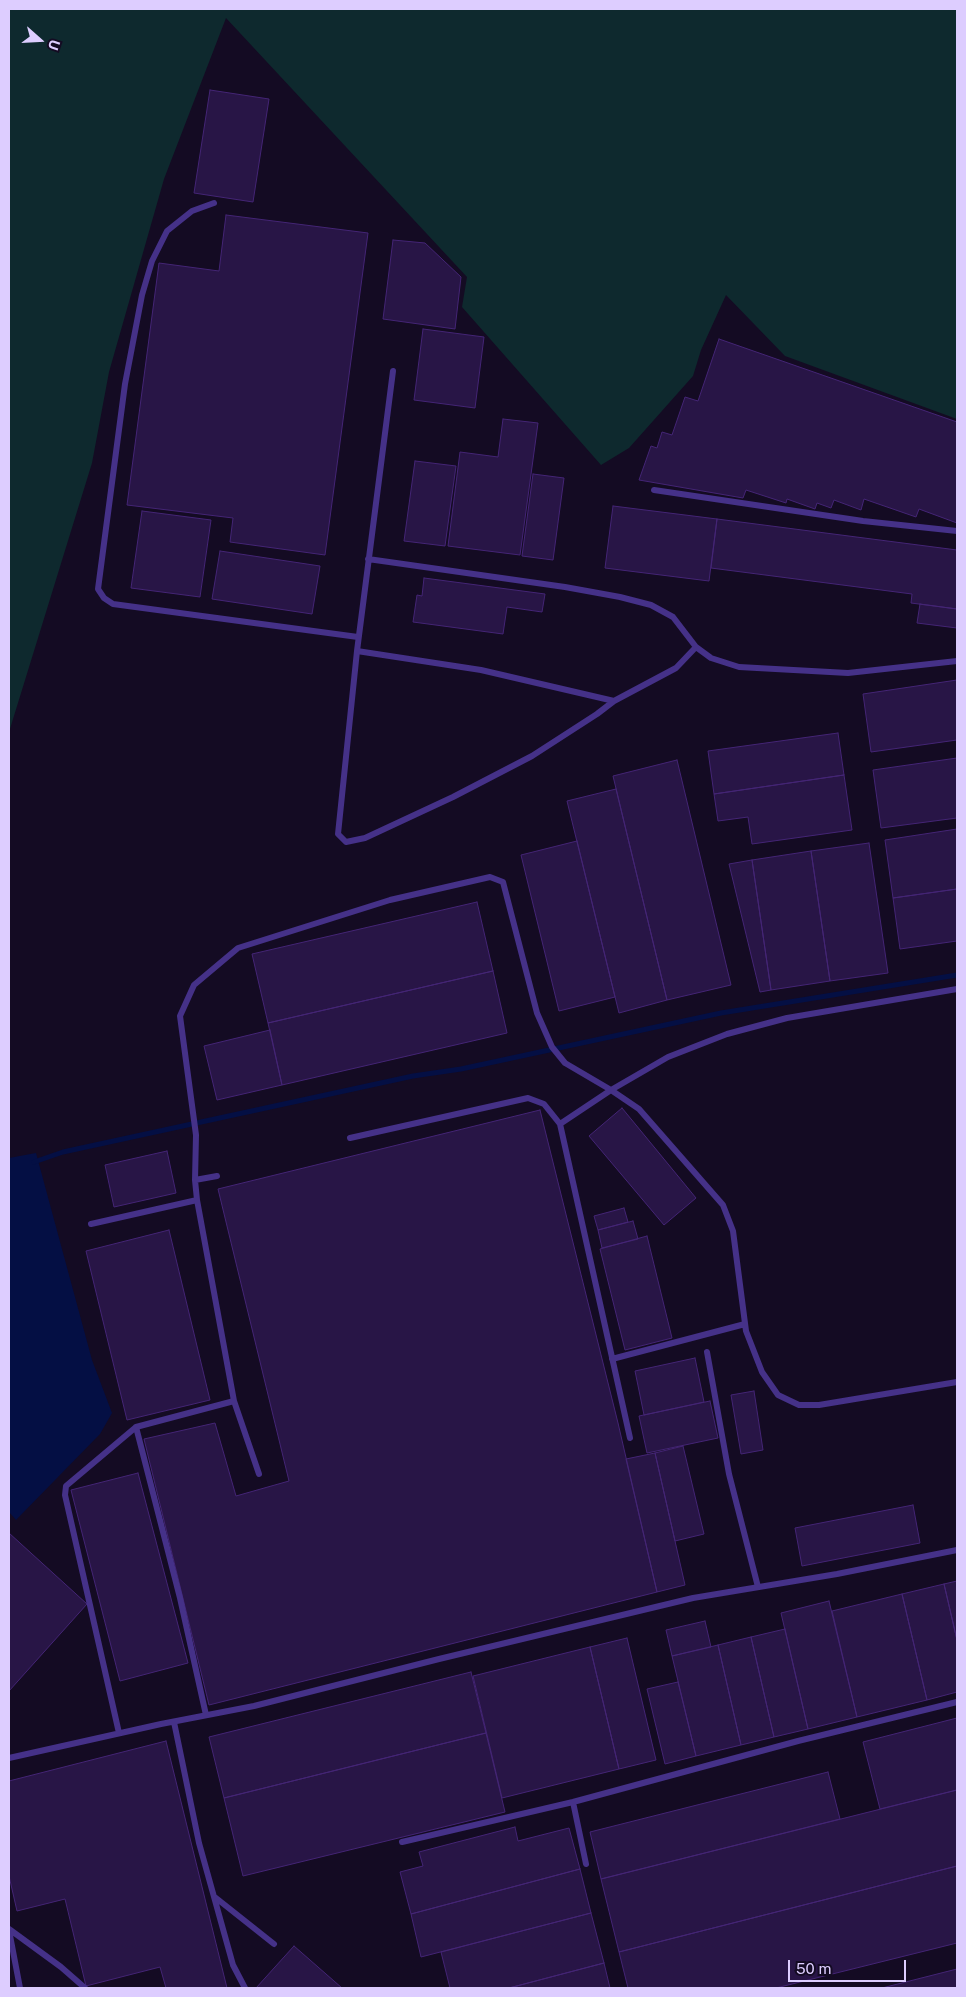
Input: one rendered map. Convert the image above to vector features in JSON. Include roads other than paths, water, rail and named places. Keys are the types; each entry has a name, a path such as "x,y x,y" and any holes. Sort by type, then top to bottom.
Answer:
{"lane":[{"path":"214,203 192,211 167,231 152,261 142,295 125,384 98,589 104,598 113,604 358,637"},
{"path":"393,371 358,637 338,834 346,842 365,838 452,797 532,756 614,701 676,668 696,647"},
{"path":"654,490 863,521 957,531"},
{"path":"368,560 565,587 651,605 673,617 696,647 711,658 739,667 848,673 957,661"},
{"path":"357,651 481,670 614,701"},
{"path":"259,1474 234,1401 197,1200 195,1180 196,1135 180,1016 194,985 238,948 390,900 490,877 503,882 537,1013 552,1047 565,1063 639,1109 723,1205 733,1231 746,1331 762,1372 778,1395 799,1405 819,1405 957,1382"},
{"path":"560,1124 611,1090 668,1057 735,1032 787,1018 957,990"},
{"path":"350,1138 528,1098 544,1104 560,1124 630,1438"},
{"path":"195,1180 218,1176"},
{"path":"91,1224 197,1200"},
{"path":"612,1359 745,1324"},
{"path":"707,1352 730,1474 758,1587"},
{"path":"118,1734 64,1491 66,1486 136,1427 234,1401"},
{"path":"136,1427 180,1598 206,1715"},
{"path":"9,1758 254,1706 438,1658 693,1598 957,1550"},
{"path":"402,1842 573,1802 798,1741 957,1702"},
{"path":"174,1722 199,1843 216,1898 233,1965 245,1988"},
{"path":"573,1802 586,1864"},
{"path":"216,1898 274,1944"},
{"path":"9,1929 20,1988"},
{"path":"9,1929 61,1967 85,1988"}],"waterway":[{"path":"34,1162 63,1152 413,1076 461,1069 721,1013 957,975"}]}
